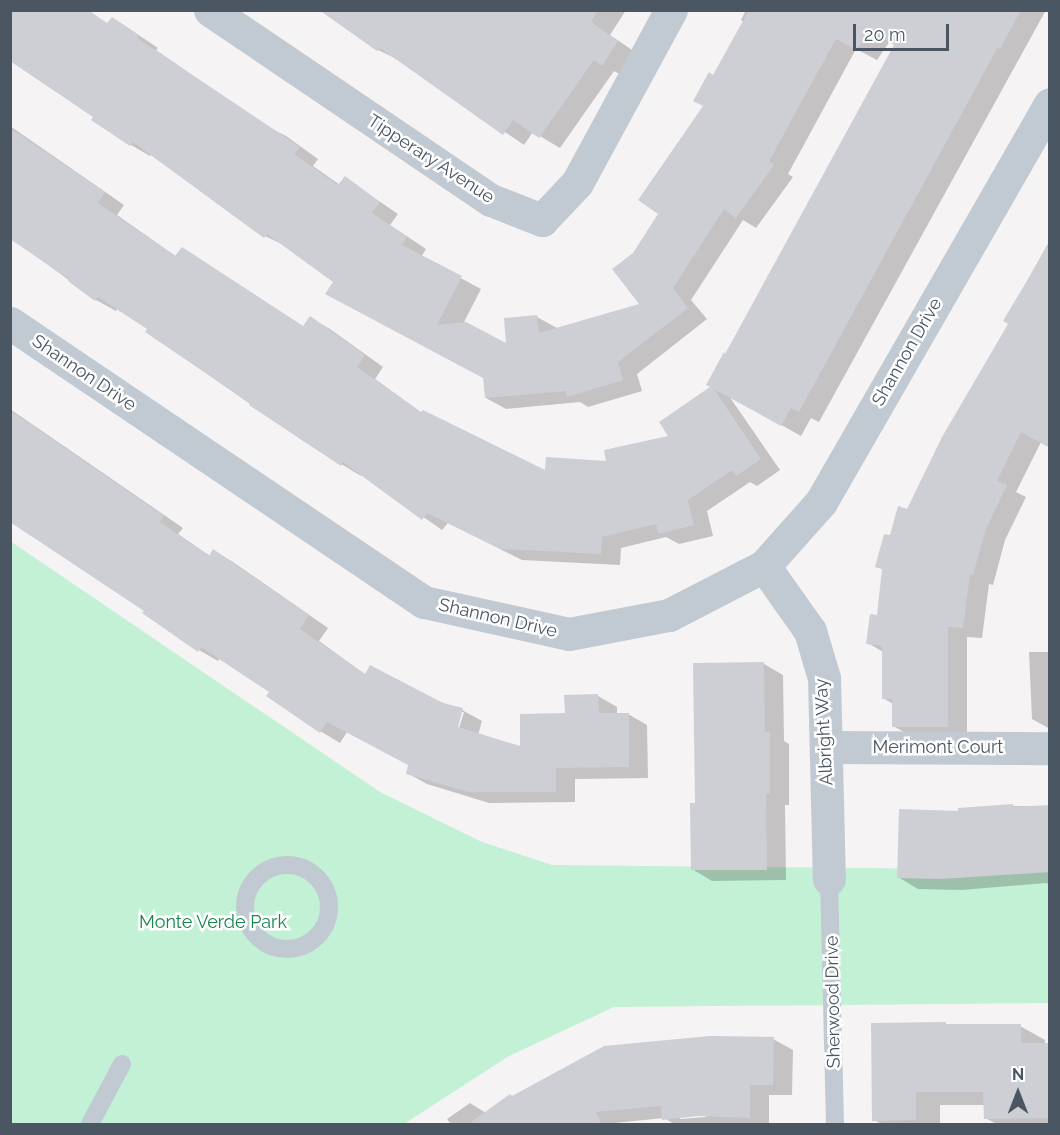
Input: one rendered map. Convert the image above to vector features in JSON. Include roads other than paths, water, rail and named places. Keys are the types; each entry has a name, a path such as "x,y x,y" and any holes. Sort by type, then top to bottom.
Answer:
{"street":[{"name":"Tipperary Avenue","path":"210,10 491,200 542,220 577,183 671,10"},
{"name":"Shannon Drive","path":"10,324 424,602 569,634 669,615 764,566 821,502 1050,104"},
{"name":"Albright Way","path":"764,566 810,631 824,678 830,879"},
{"name":"Merimont Court","path":"826,747 1050,748"}],"lane":[{"path":"286,864 300,867 313,873 322,884 328,897 329,910 326,923 319,934 308,943 296,948 276,947 257,937 249,926 245,913 245,898 250,885 260,874 272,867 286,864"},
{"name":"Sherwood Drive","path":"830,879 835,1125"},
{"path":"90,1125 122,1064"}],"park label":[{"name":"Monte Verde Park","path":"213,922"}]}
